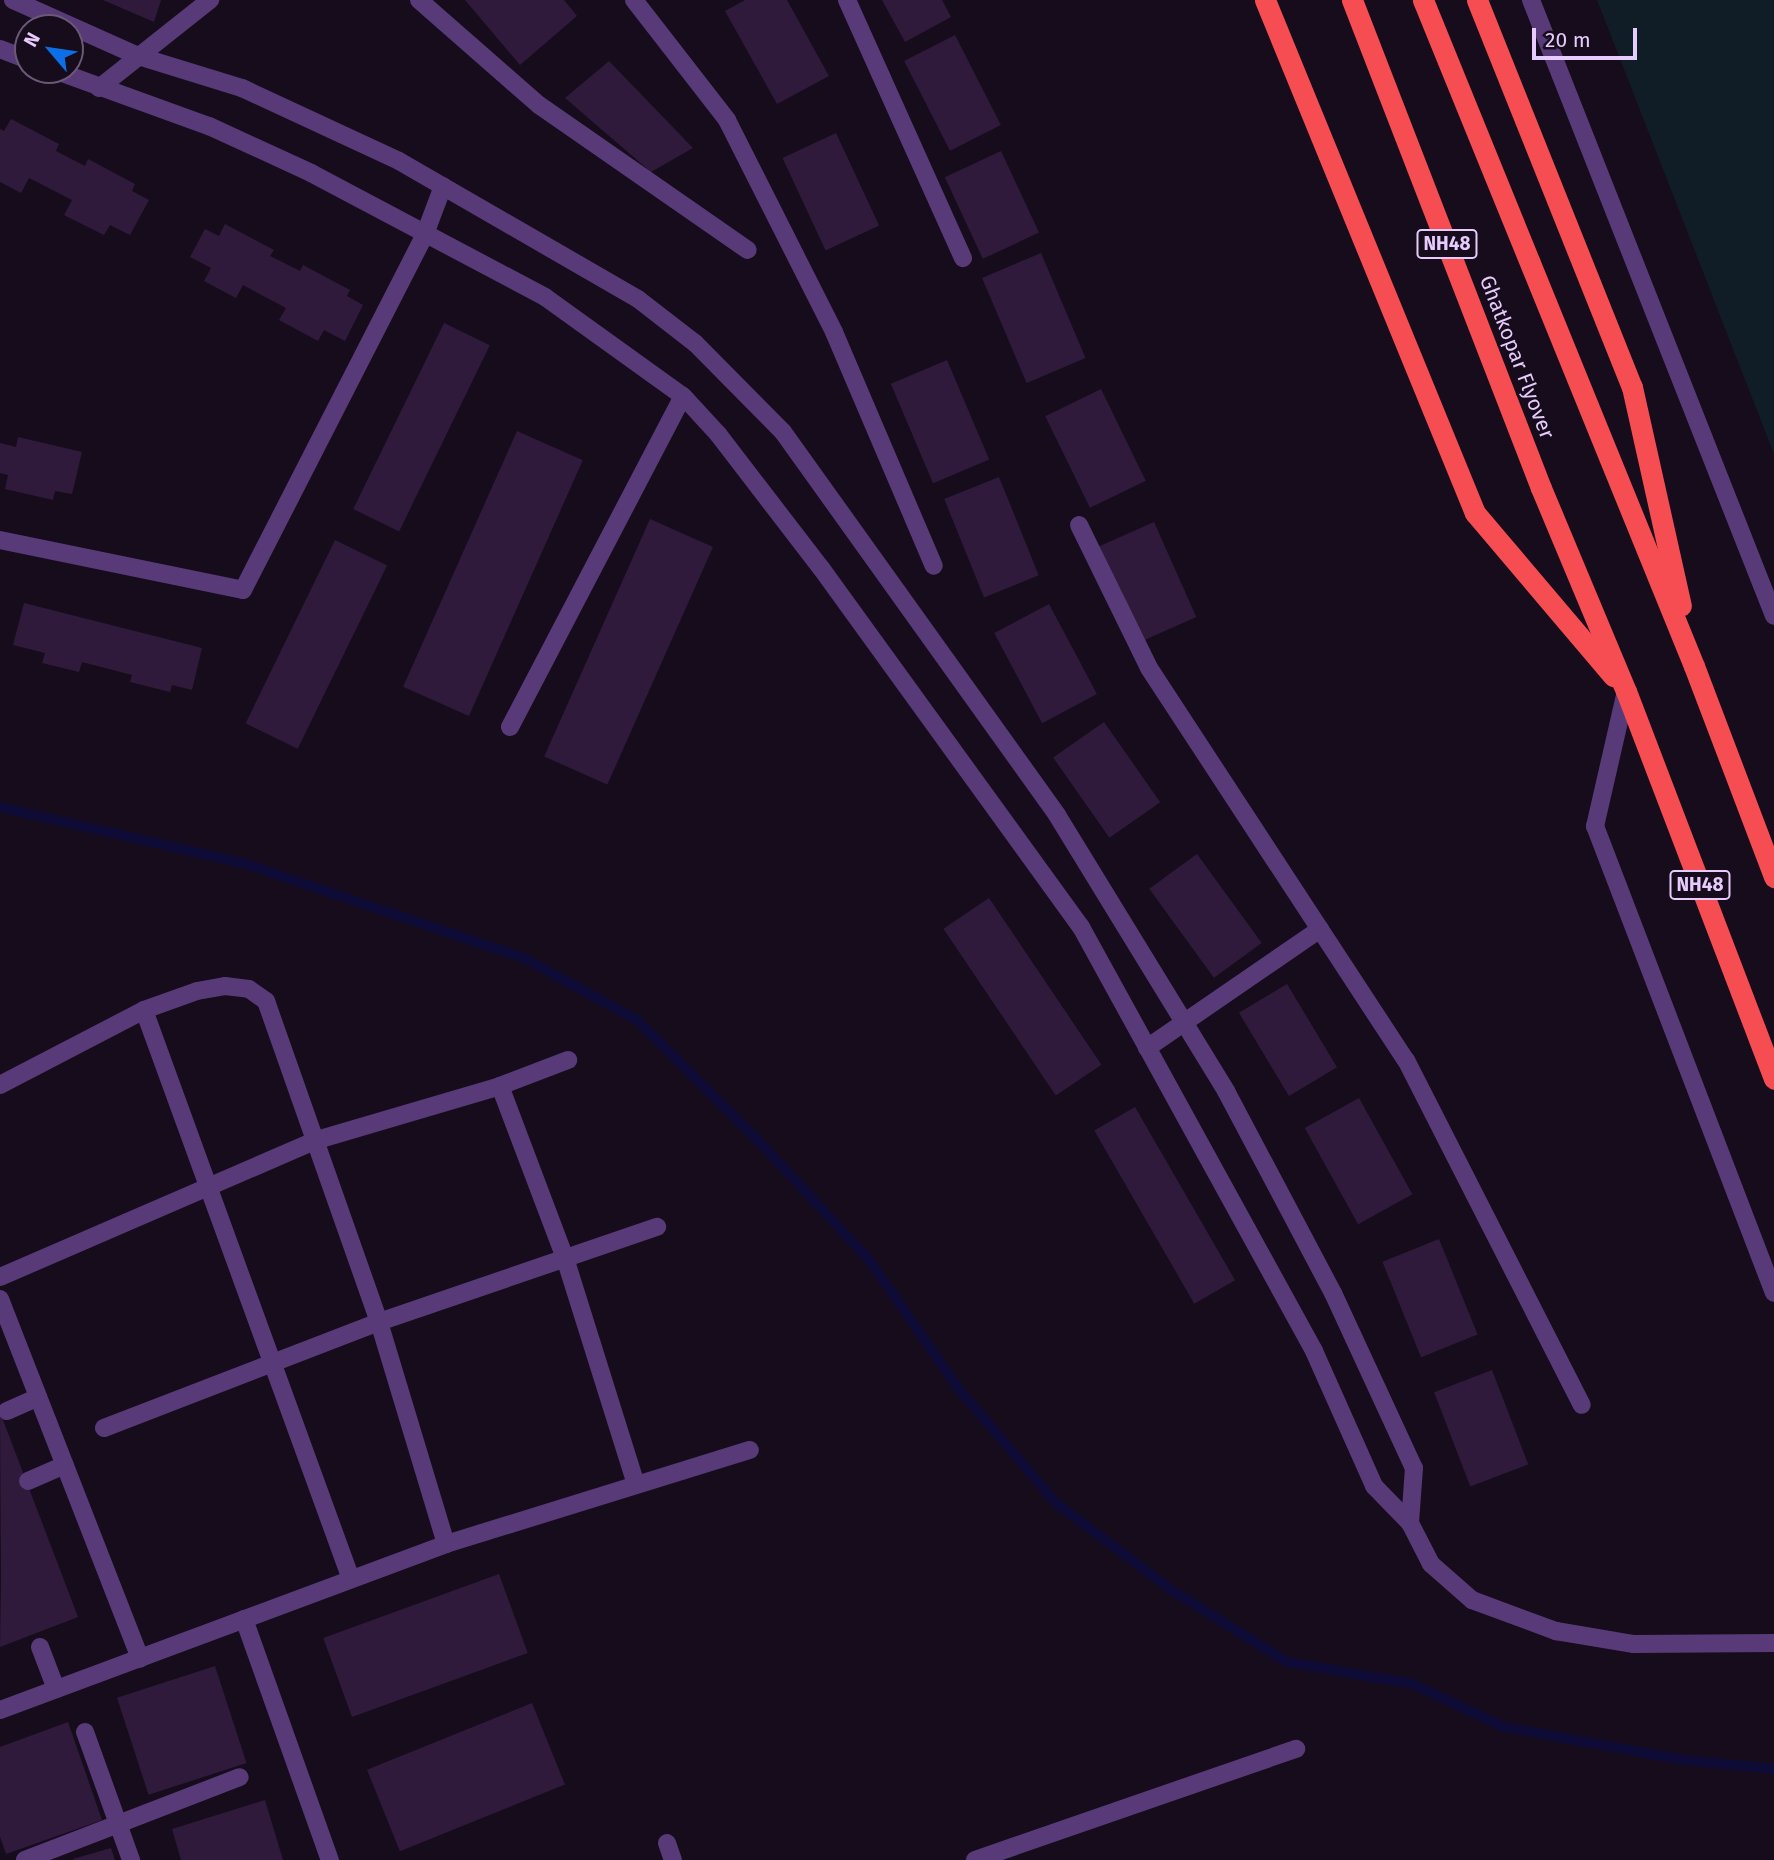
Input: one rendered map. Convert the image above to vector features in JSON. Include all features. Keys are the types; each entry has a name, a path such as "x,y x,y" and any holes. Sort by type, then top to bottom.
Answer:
{"highway":[{"path":"1265,0 1475,513 1626,691"},
{"name":"Ghatkopar Flyover","path":"1352,0 1541,488 1626,691"},
{"path":"1423,0 1694,666 1774,877"},
{"path":"1477,0 1632,387 1694,666"},
{"name":"NH48","path":"1626,691 1774,1079"}],"street":[{"path":"13,0 138,56 242,88 443,186 638,299 695,343 783,432 1057,815 1185,1022 1333,1293 1414,1468 1410,1522"},
{"path":"99,88 210,0"},
{"path":"419,0 538,105 748,250"},
{"path":"634,0 727,120 834,332 934,566"},
{"path":"847,0 963,258"},
{"path":"1531,0 1774,616"},
{"path":"84,82 209,126 425,234 545,298 683,396 757,484 983,790 1080,927 1314,1351 1374,1486 1410,1522 1432,1564 1472,1600 1556,1630 1634,1644 1774,1643"},
{"path":"0,540 243,590 425,234 443,186"},
{"path":"510,727 683,396"},
{"path":"1079,525 1149,668 1406,1060 1582,1405"},
{"path":"1626,691 1595,826 1774,1293"},
{"path":"1147,1048 1320,929"},
{"path":"0,1085 144,1010 225,986 249,989 266,1002 317,1140 379,1322 446,1544"},
{"path":"144,1010 211,1186 351,1579"},
{"path":"0,1277 317,1140 500,1086 568,1060"},
{"path":"500,1086 565,1258 636,1484"},
{"path":"104,1428 379,1322 657,1227"},
{"path":"0,1299 140,1659"},
{"path":"7,1411 38,1397"},
{"path":"0,1709 446,1544 750,1450"},
{"path":"28,1481 65,1465"},
{"path":"244,1619 330,1860"},
{"path":"40,1647 56,1689"},
{"path":"85,1732 131,1860"},
{"path":"975,1860 1296,1749"},
{"path":"24,1860 240,1777"}],"shaded area":[{"path":"1597,0 1774,0 1774,454"}],"building":[{"path":"103,0 161,0 154,22"},
{"path":"465,0 564,0 577,16 520,65"},
{"path":"745,0 787,0 829,76 777,104 725,11"},
{"path":"882,0 942,0 951,17 905,42"},
{"path":"955,35 1001,125 950,151 904,61"},
{"path":"609,61 693,148 651,172 565,98"},
{"path":"11,119 59,144 56,151 85,166 88,159 135,184 132,191 149,200 130,235 110,225 104,235 64,215 72,200 29,178 21,193 0,182 0,129 4,131"},
{"path":"836,133 879,225 826,250 783,158"},
{"path":"1001,151 1039,233 983,259 945,177"},
{"path":"225,224 274,250 270,256 300,271 303,265 350,290 347,296 363,305 345,341 324,330 318,341 279,320 286,308 243,285 236,298 204,281 211,268 190,257 205,229 219,236"},
{"path":"1041,253 1086,358 1027,383 982,278"},
{"path":"444,323 490,345 399,531 353,509"},
{"path":"947,360 989,459 933,483 891,384"},
{"path":"1101,389 1146,481 1090,508 1045,416"},
{"path":"517,431 583,460 469,716 403,687"},
{"path":"18,437 82,452 72,494 55,491 53,500 5,489 8,475 0,473 0,443 16,447"},
{"path":"999,477 1039,575 984,597 944,499"},
{"path":"650,519 713,547 607,785 544,757"},
{"path":"1154,522 1196,617 1141,642 1098,547"},
{"path":"335,540 387,565 298,749 246,723"},
{"path":"24,603 202,648 192,690 172,685 170,692 130,682 132,675 82,662 79,672 42,663 45,653 13,645"},
{"path":"1049,604 1097,694 1042,723 994,633"},
{"path":"1104,722 1160,802 1109,838 1053,758"},
{"path":"1197,854 1262,943 1214,978 1149,889"},
{"path":"989,898 1101,1065 1056,1095 943,929"},
{"path":"1287,984 1337,1067 1289,1096 1239,1013"},
{"path":"1359,1098 1412,1194 1358,1224 1305,1128"},
{"path":"1135,1107 1235,1280 1194,1304 1094,1130"},
{"path":"1439,1239 1478,1334 1421,1357 1382,1262"},
{"path":"1492,1370 1528,1464 1470,1487 1434,1392"},
{"path":"0,1412 78,1617 0,1647 1,1579"},
{"path":"499,1574 528,1653 352,1717 323,1638"},
{"path":"215,1666 247,1763 149,1795 117,1698"},
{"path":"532,1703 565,1785 400,1851 367,1770"},
{"path":"68,1722 102,1820 6,1854 0,1837 0,1747"},
{"path":"265,1800 283,1860 181,1860 172,1829"},
{"path":"111,1848 115,1860 73,1860 73,1859"}],"waterway":[{"path":"0,807 243,863 524,958 637,1020 754,1136 870,1261 958,1388 1056,1503 1170,1589 1287,1662 1413,1684 1504,1727 1684,1760 1774,1769"}]}
